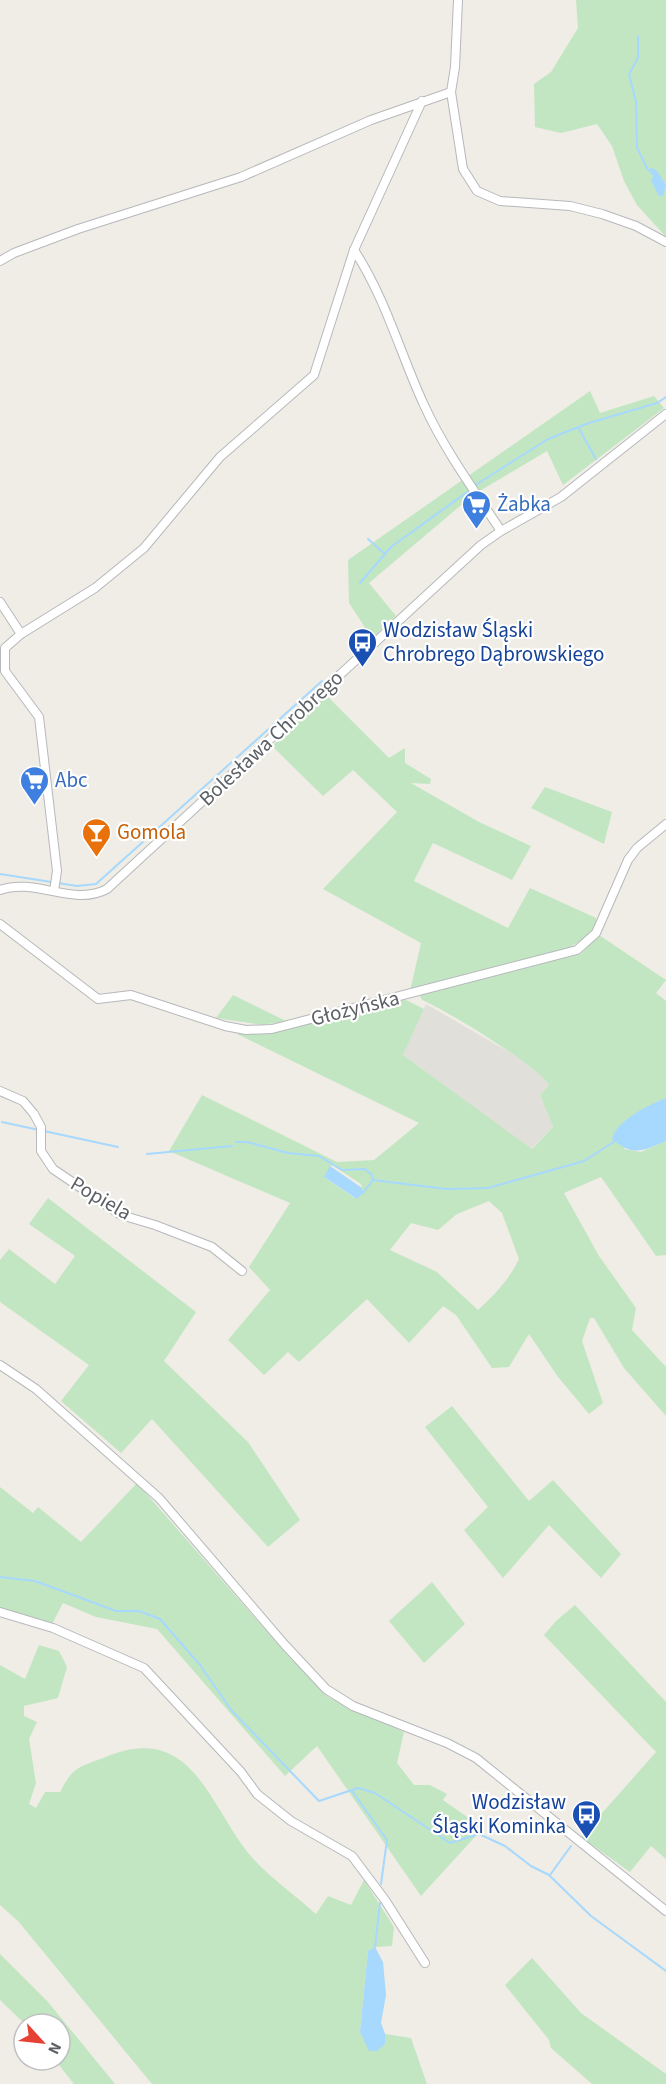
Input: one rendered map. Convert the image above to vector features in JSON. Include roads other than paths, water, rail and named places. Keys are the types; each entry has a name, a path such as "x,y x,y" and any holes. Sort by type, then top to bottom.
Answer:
{"street":[{"path":"458,0 455,68 451,92 463,169 477,191 500,201 570,206 602,214 636,226 666,242"},
{"path":"0,261 14,253 78,229 240,177 371,120 422,101 440,98 451,92"},
{"path":"55,884 39,717 4,671 5,648 21,633 95,588 144,548 220,457 314,375 354,250 422,101"},
{"path":"354,250 382,300 425,408 467,481 501,531"},
{"name":"Bolesława Chrobrego","path":"0,890 10,886 55,884 79,895 96,894 122,877 469,556 501,531 561,497 666,414"},
{"path":"0,602 21,633"},
{"name":"Głożyńska","path":"0,924 98,999 130,995 225,1026 246,1030 272,1029 577,950 596,933 636,848 666,824"},
{"name":"Popiela","path":"0,1091 23,1101 41,1131 41,1151 53,1169 121,1215 155,1225 212,1248 242,1271"},
{"path":"0,1365 36,1389 127,1466 159,1498 285,1645 326,1689 353,1706 447,1743 476,1758 666,1911"},
{"path":"0,1612 53,1628 144,1668 242,1772 257,1794 291,1821 352,1856 380,1892 425,1963"}],"water":[{"path":"652,168 657,171 666,185 663,196 659,196 651,181 653,176 648,170"},
{"path":"666,1098 666,1141 644,1150 632,1150 619,1145 612,1139 615,1132 627,1120"},
{"path":"330,1166 362,1188 363,1193 357,1199 324,1177"},
{"path":"375,1947 383,1962 386,1995 381,2023 385,2034 385,2044 377,2051 369,2051 360,2032 368,1951"}],"waterway":[{"path":"638,36 638,58 629,74 636,102 637,148 648,170"},
{"path":"474,486 548,439 589,423 657,403 666,397"},
{"path":"578,427 596,459"},
{"path":"360,583 391,547 470,490"},
{"path":"368,539 385,554"},
{"path":"0,874 77,886 96,884 322,681"},
{"path":"2,1122 118,1147"},
{"path":"236,1142 247,1142 288,1153 319,1156 342,1170 365,1169 372,1175 373,1180 446,1189 488,1188 584,1161 615,1141"},
{"path":"147,1154 232,1146"},
{"path":"363,1193 373,1180"},
{"path":"0,1577 35,1581 116,1611 139,1611 160,1619 200,1665 232,1711 319,1801 358,1788 375,1793 450,1843 479,1834 505,1846 531,1866 549,1875 591,1916 666,1971"},
{"path":"352,1791 387,1840 381,1884"},
{"path":"550,1875 571,1846"},
{"path":"375,1947 380,1903"}],"place":[{"name":"Żabka","path":"476,530"},
{"name":"Wodzisław Śląski Chrobrego Dąbrowskiego","path":"362,668"},
{"name":"Abc","path":"34,806"},
{"name":"Gomola","path":"96,858"},
{"name":"Wodzisław Śląski Kominka","path":"587,1840"}]}
